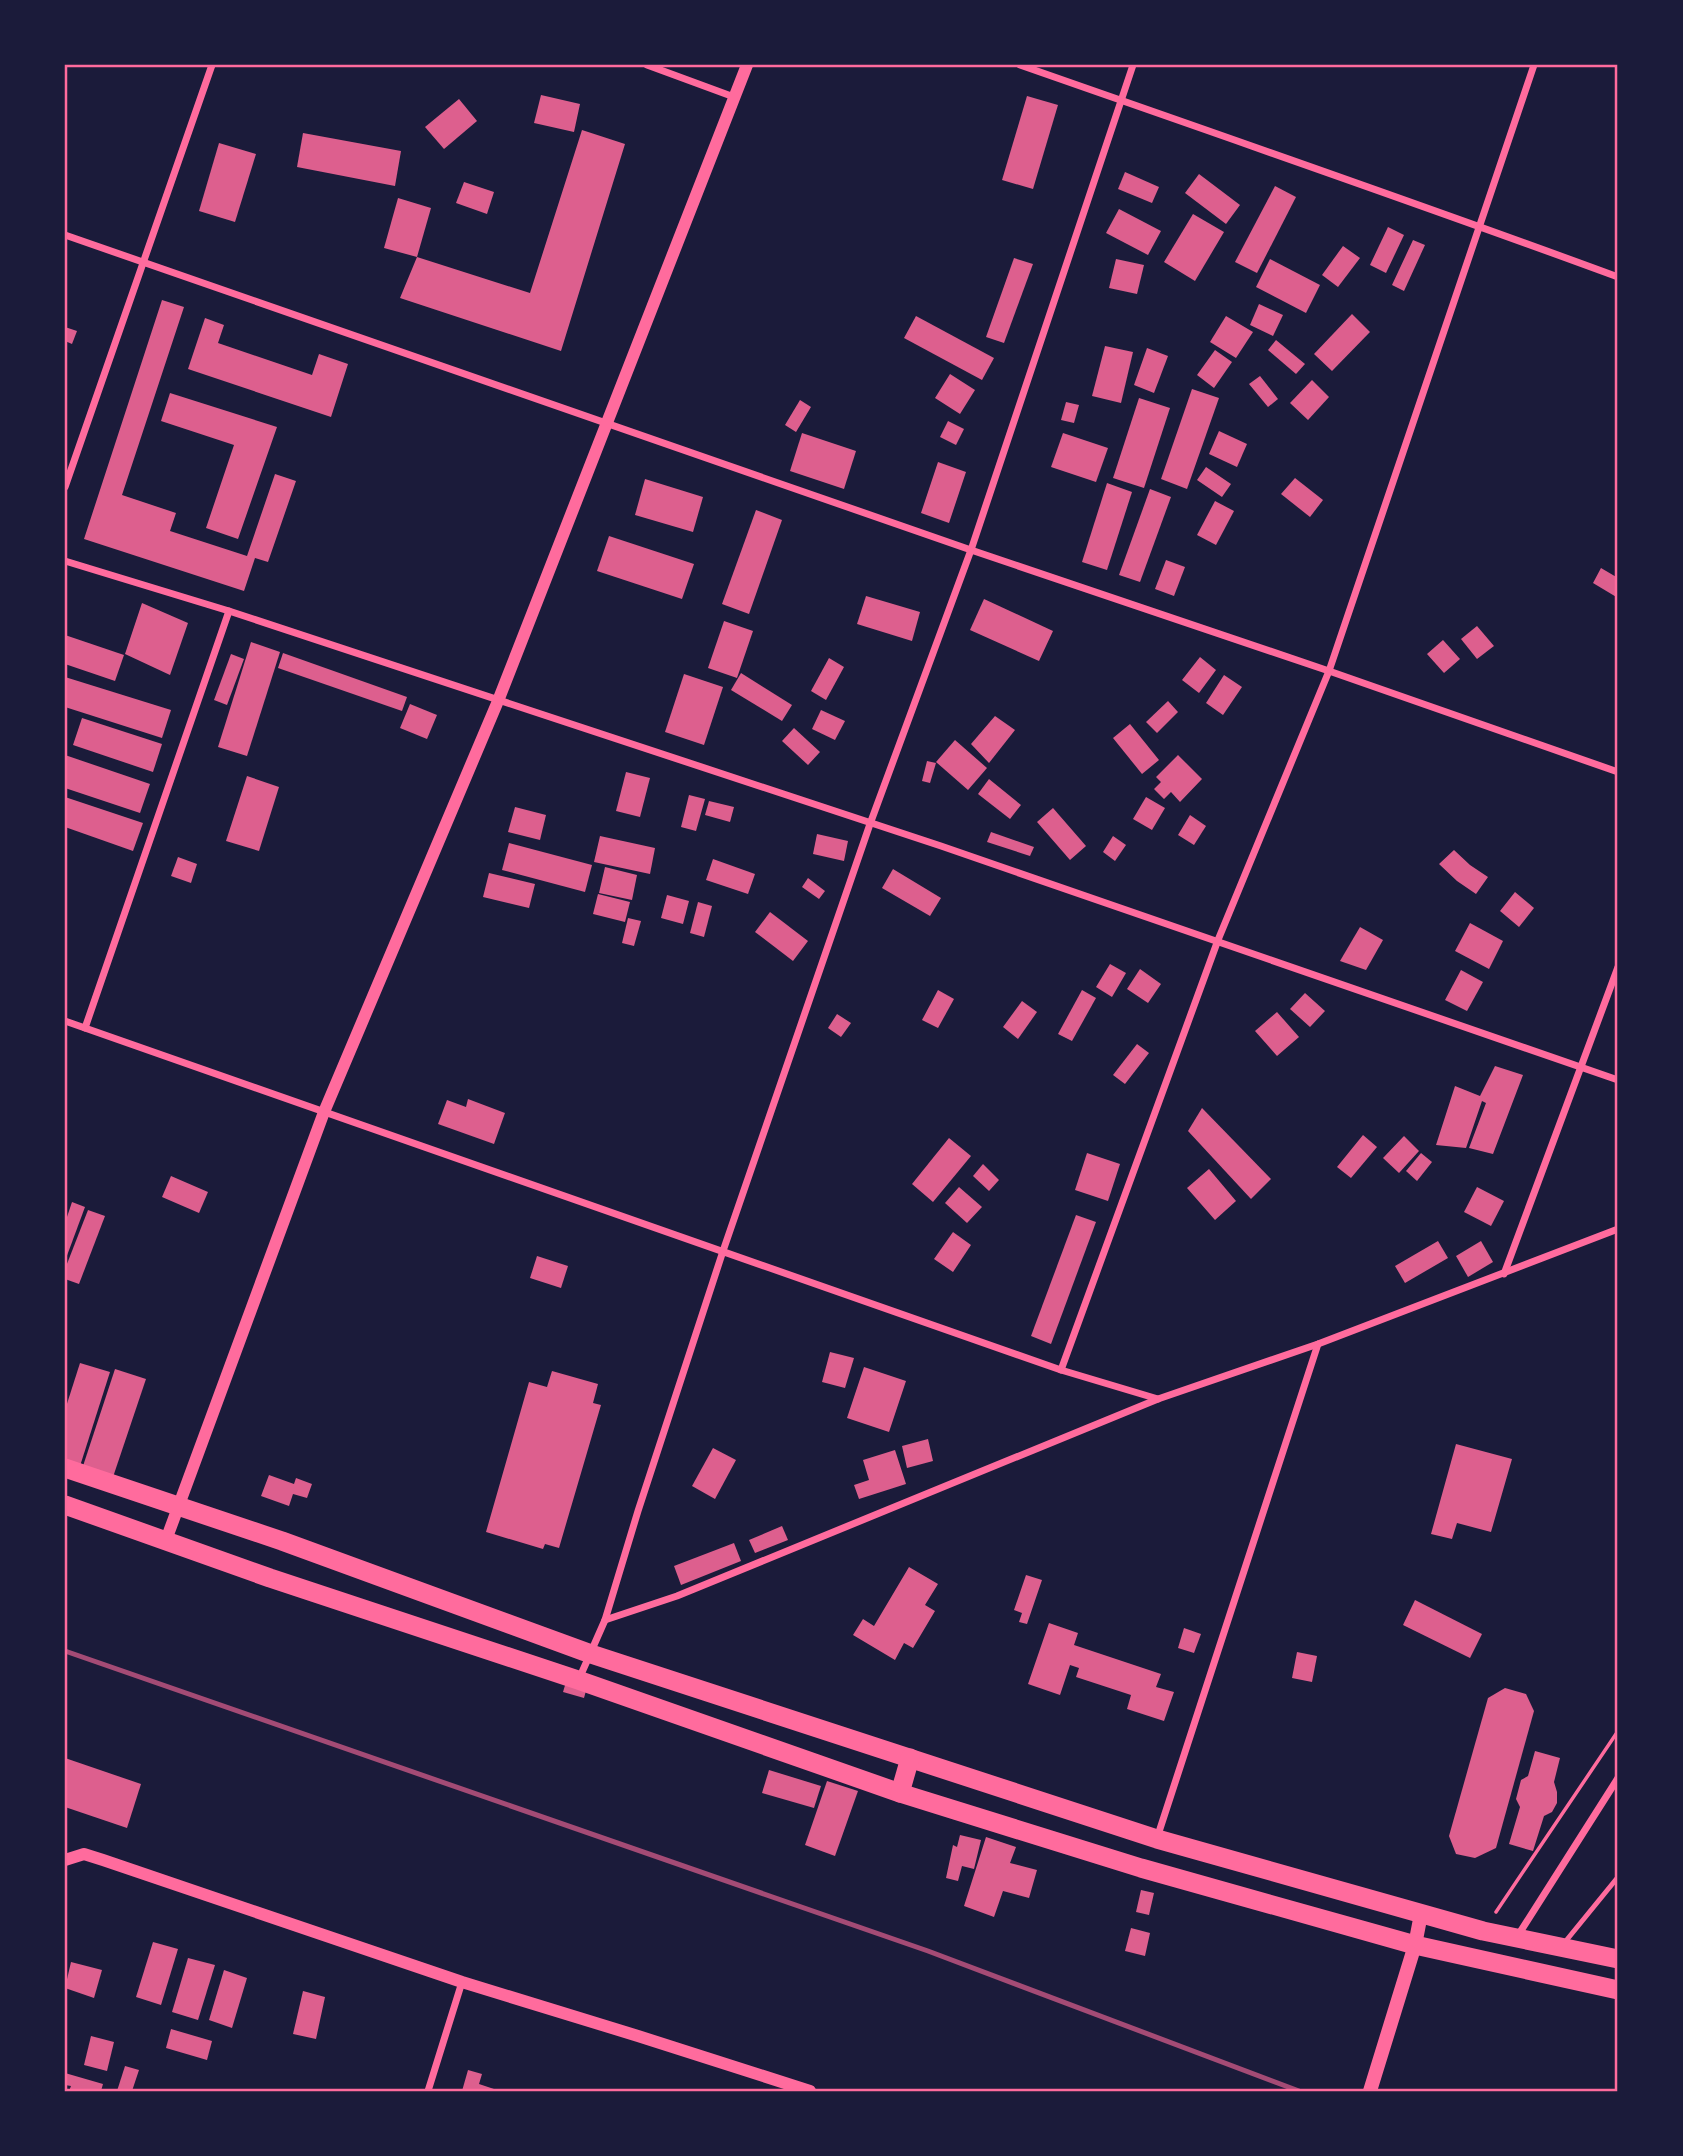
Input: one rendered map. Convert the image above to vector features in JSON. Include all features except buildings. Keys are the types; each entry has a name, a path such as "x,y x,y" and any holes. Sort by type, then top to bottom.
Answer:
{"highway":[{"path":"65,1468 282,1541 591,1654 1157,1839 1483,1931 1618,1959"},
{"path":"65,1505 270,1578 578,1680 900,1793 1128,1864 1415,1945 1618,1990"},
{"path":"900,1793 910,1758"},
{"path":"1231,1894 1239,1860"}],"main road":[{"path":"1370,2091 1415,1945 1421,1914"}],"street":[{"path":"65,487 212,65"},
{"path":"647,65 734,97"},
{"path":"166,1540 324,1112 498,701 747,65"},
{"path":"1020,65 1618,277"},
{"path":"578,1680 605,1620 723,1251 870,824 971,550 1133,65"},
{"path":"1061,1370 1218,940 1329,671 1534,65"},
{"path":"65,235 1618,772"},
{"path":"65,561 229,611 942,846 1618,1080"},
{"path":"85,1028 229,611"},
{"path":"1504,1274 1618,967"},
{"path":"65,1021 1061,1370 1158,1399"},
{"path":"605,1620 677,1596 1158,1399 1318,1344 1618,1229"},
{"path":"1157,1839 1318,1344"},
{"path":"1516,1938 1618,1778"},
{"path":"65,1860 84,1854 462,1982 810,2091"},
{"path":"428,2091 462,1982"}],"lane":[{"path":"1561,1947 1618,1877"}],"path":[{"path":"1483,1931 1618,1731"}],"railway":[{"path":"65,1651 928,1951 1299,2091"}]}
